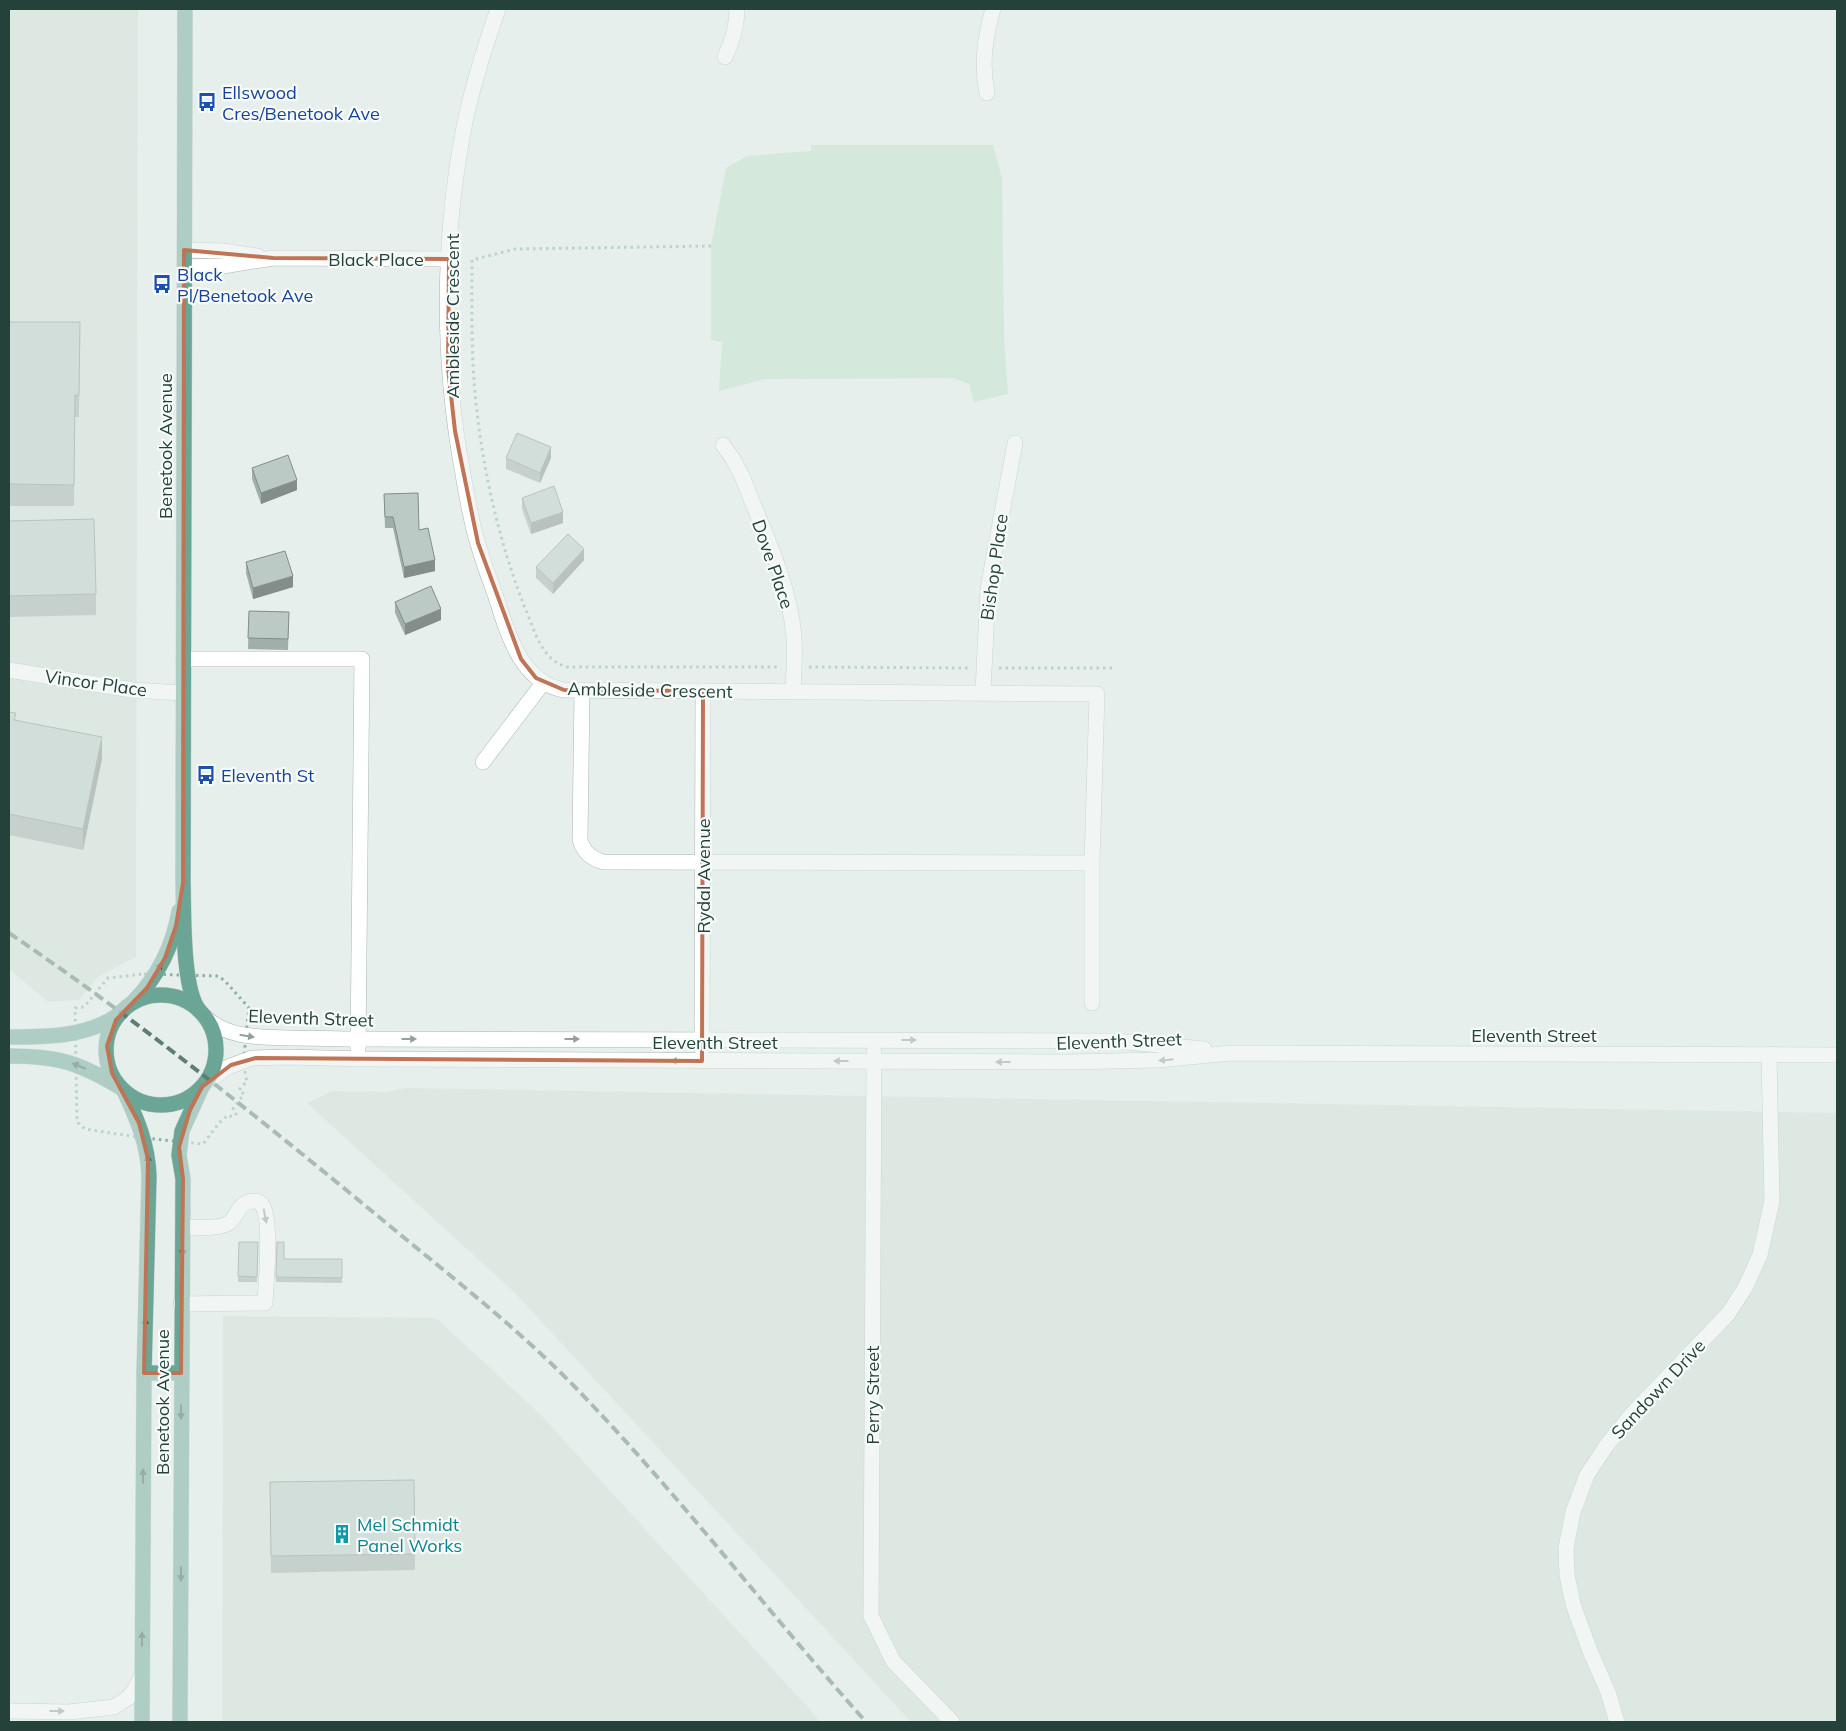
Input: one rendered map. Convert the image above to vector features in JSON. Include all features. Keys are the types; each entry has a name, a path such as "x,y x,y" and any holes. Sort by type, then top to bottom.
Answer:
{"main road":[{"name":"Benetook Avenue","path":"185,9 183,883 187,975 192,997 201,1013"},
{"name":"Benetook Avenue","path":"125,1010 147,988 165,958 173,936 183,883"},
{"path":"9,1037 75,1033 105,1023 135,1002 151,997 168,996 184,1001 201,1013 214,1036 216,1050 212,1072 204,1085 185,1100 164,1105 143,1102 75,1064 43,1056 9,1056"},
{"path":"123,1090 108,1064 107,1046 112,1028 125,1010"},
{"name":"Benetook Avenue","path":"180,1722 183,1179 178,1155 186,1120 204,1085"},
{"name":"Benetook Avenue","path":"123,1090 144,1138 148,1159 149,1214 144,1373 142,1722"},
{"path":"144,1373 181,1373"}],"street":[{"name":"Ambleside Crescent","path":"498,9 484,48 463,132 455,183 449,259 448,368 455,431 478,543 508,630 521,660 532,674 554,689 582,691 1097,694 1092,863"},
{"path":"725,57 737,23 737,9"},
{"path":"987,93 983,59 986,34 993,9"},
{"name":"Black Place","path":"184,250 223,251 273,258 449,259"},
{"name":"Black Place","path":"184,267 223,266 273,258"},
{"name":"Bishop Place","path":"983,692 988,588 1015,443"},
{"name":"Dove Place","path":"723,445 742,476 782,582 790,609 794,636 793,692"},
{"path":"183,659 362,658 358,1059"},
{"name":"Vincor Place","path":"9,670 132,690 183,693"},
{"path":"483,762 543,683"},
{"path":"582,691 580,840 582,848 594,859 603,862 1092,863 1092,1003"},
{"name":"Rydal Avenue","path":"702,1061 704,691"},
{"name":"Eleventh Street","path":"201,1013 220,1028 246,1036 358,1039 1115,1041 1154,1043 1232,1053"},
{"name":"Perry Street","path":"874,1040 871,1616 894,1661 952,1722"},
{"name":"Eleventh Street","path":"204,1085 223,1069 245,1060 286,1057 358,1059 1069,1062 1158,1060 1232,1053 1837,1054"},
{"name":"Sandown Drive","path":"1617,1722 1608,1692 1590,1651 1573,1604 1567,1575 1566,1548 1573,1512 1587,1475 1606,1446 1632,1414 1728,1314 1746,1288 1760,1254 1772,1202 1769,1054"},
{"path":"182,1304 265,1302 267,1217 262,1205 252,1200 241,1206 228,1223 220,1226 183,1227"},
{"path":"9,1711 69,1712 114,1707 128,1698 142,1675"}],"path":[{"path":"711,246 515,249 472,260 473,362 479,432 485,468 494,508 516,583 537,636 545,653 551,660 568,667 1113,668"},
{"path":"156,974 218,976 225,981 249,1008 245,1060 247,1080 240,1090 244,1094 233,1109 236,1114 234,1117 228,1115 218,1123 203,1144 85,1129 77,1122 75,1008 84,1007 108,978 156,974"}],"highlighted area":[{"path":"184,250 273,258 449,259 448,368 455,431 478,543 521,659 536,678 564,690 703,691 702,1061 256,1058 231,1065 202,1087 190,1110 179,1147 183,1179 181,1373 144,1373 148,1159 139,1123 112,1073 107,1046 116,1020 147,988 165,958 176,926 183,883"}],"shaded area":[{"path":"9,9 138,9 136,957 99,976 79,1000 48,1002 9,969"},
{"path":"407,1088 1837,1113 1837,1722 911,1722 514,1292 307,1103 332,1091 385,1092"},
{"path":"223,1316 436,1318 541,1415 821,1722 222,1722"}],"green space":[{"path":"811,145 993,145 1002,178 1004,336 1008,394 974,402 969,384 953,378 765,379 719,391 722,342 711,340 711,246 726,168 747,156 811,151"}],"building":[{"path":"9,322 80,322 79,395 75,395 74,485 9,484"},
{"path":"517,433 551,447 540,473 506,458"},
{"path":"288,455 297,480 261,493 252,468"},
{"path":"554,486 563,512 531,523 522,498"},
{"path":"418,493 419,530 428,528 435,560 404,567 393,517 385,517 384,494"},
{"path":"94,519 96,594 9,596 9,521"},
{"path":"568,534 584,549 553,583 536,567"},
{"path":"285,551 293,576 253,588 246,562"},
{"path":"431,586 441,609 405,624 395,602"},
{"path":"249,611 289,612 288,639 248,638"},
{"path":"9,712 16,713 14,720 102,737 83,829 9,814"},
{"path":"239,1242 258,1242 257,1277 238,1276"},
{"path":"277,1242 284,1242 284,1259 342,1259 342,1278 276,1277"},
{"name":"Mel Schmidt Panel Works","path":"414,1480 415,1554 271,1556 270,1482"}],"railway":[{"path":"9,933 149,1033 329,1176 525,1339 573,1385 649,1467 866,1722"}],"place":[{"name":"Ellswood Cres/Benetook Ave","path":"207,102"},
{"name":"Black Pl/Benetook Ave","path":"162,284"},
{"name":"Eleventh St","path":"206,775"},
{"name":"Mel Schmidt Panel Works","path":"342,1534"}]}
